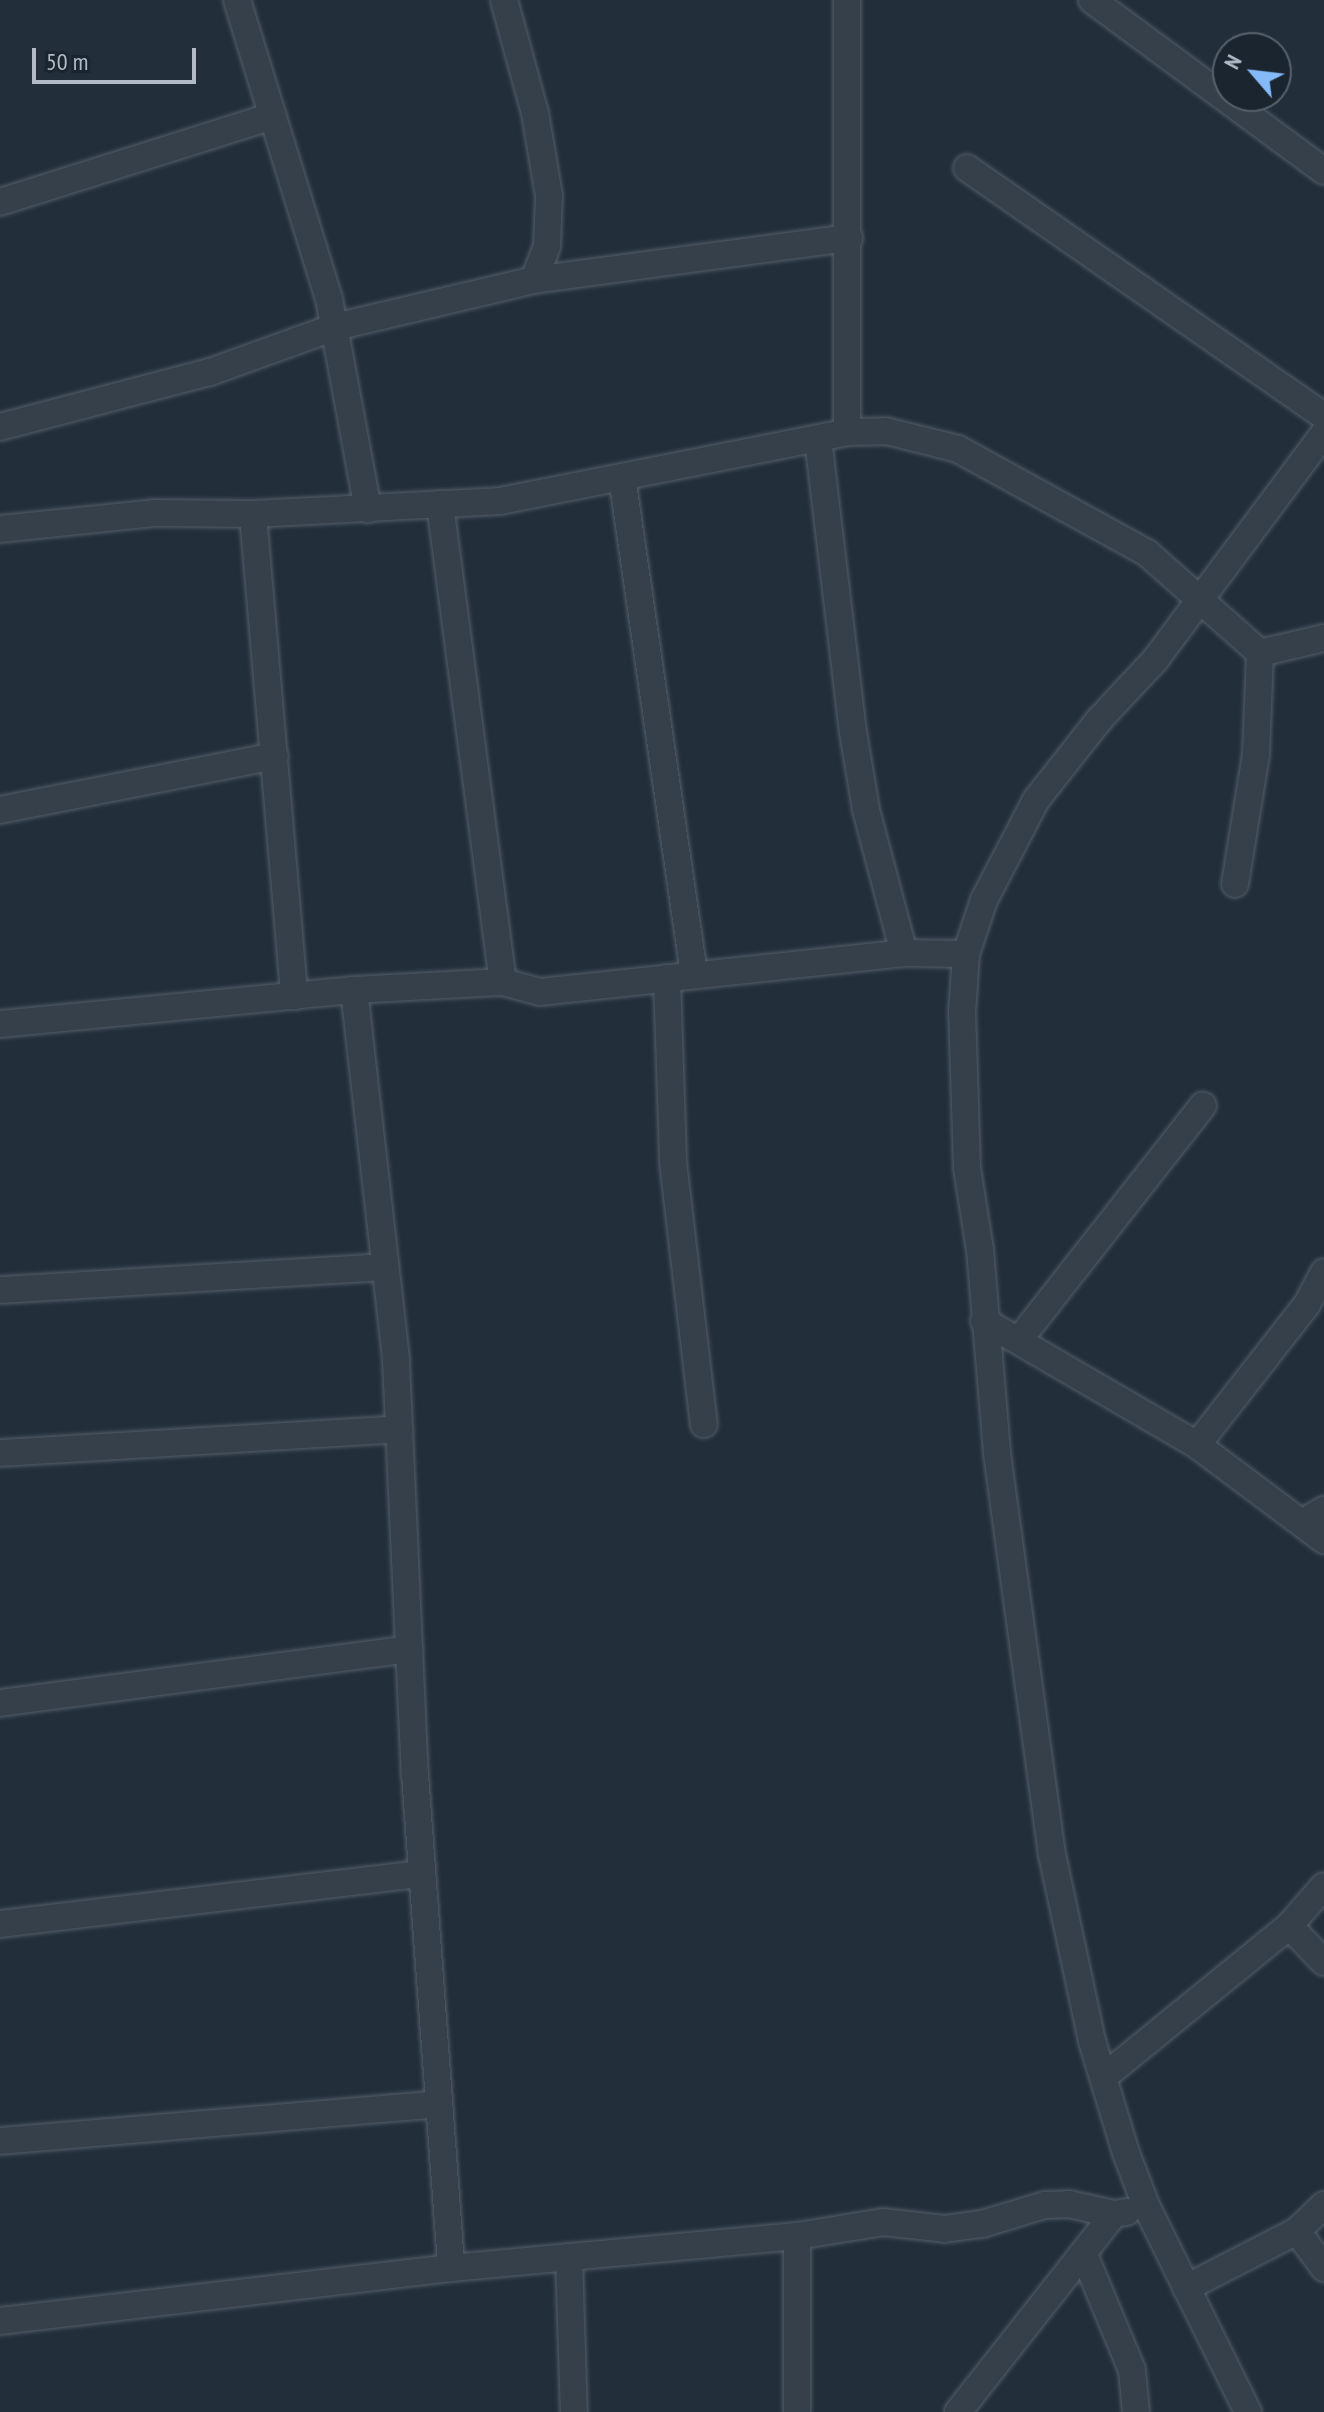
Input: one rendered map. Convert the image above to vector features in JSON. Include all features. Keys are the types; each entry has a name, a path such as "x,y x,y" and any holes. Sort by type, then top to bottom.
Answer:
{"street":[{"path":"237,0 335,327 368,509"},
{"path":"504,0 535,113 549,196 547,246 534,280"},
{"path":"847,0 847,432"},
{"path":"1092,0 1324,171"},
{"path":"0,202 273,116"},
{"path":"967,168 1324,416"},
{"path":"0,427 210,372 335,327 534,280 849,238"},
{"path":"0,529 154,513 253,514 500,501 847,432 914,434 958,449 1147,553 1203,598 1260,653 1256,754 1235,884"},
{"path":"1248,2412 1147,2208 1092,2041 1052,1855 984,1321 980,1250 967,1168 966,954 989,888 1036,800 1203,598 1324,433"},
{"path":"818,439 853,732 866,810 904,953"},
{"path":"622,477 694,974"},
{"path":"440,504 503,982"},
{"path":"253,514 294,996"},
{"path":"1260,653 1324,638"},
{"path":"0,810 275,756"},
{"path":"0,1024 354,990 503,982 540,992 904,953 966,954"},
{"path":"667,978 673,1162 704,1424"},
{"path":"354,990 385,1267 399,1429 422,1874 451,2268"},
{"path":"1019,1340 1203,1105"},
{"path":"0,1290 385,1267"},
{"path":"1197,1445 1299,1315 1324,1272"},
{"path":"984,1321 1197,1445 1313,1517 1324,1540"},
{"path":"0,1453 399,1429"},
{"path":"0,1703 409,1649"},
{"path":"0,1924 422,1874"},
{"path":"1105,2076 1289,1926 1324,1886"},
{"path":"1289,1926 1324,1962"},
{"path":"0,2141 437,2104"},
{"path":"0,2321 451,2268 797,2236 883,2222 945,2229 1045,2205 1069,2204 1114,2214 1147,2208"},
{"path":"1186,2288 1297,2231 1324,2205"},
{"path":"958,2412 1085,2257 1114,2214"},
{"path":"1297,2231 1324,2268"},
{"path":"797,2236 797,2412"},
{"path":"569,2257 574,2412"},
{"path":"1085,2257 1132,2370 1136,2412"}]}
